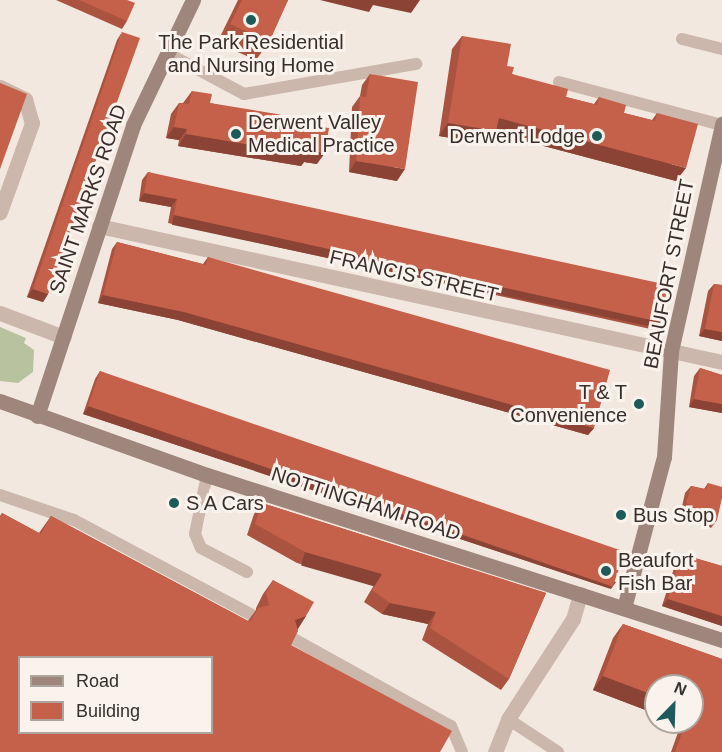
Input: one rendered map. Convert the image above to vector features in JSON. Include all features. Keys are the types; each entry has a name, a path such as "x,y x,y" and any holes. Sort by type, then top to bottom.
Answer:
{"street":[{"name":"SAINT MARKS ROAD","path":"37,416 133,125 191,1"},
{"path":"0,87 25,99 32,123 0,212"},
{"name":"BEAUFORT STREET","path":"624,608 664,457 671,351 722,124"},
{"name":"FRANCIS STREET","path":"99,226 722,362"},
{"path":"0,313 64,337"},
{"name":"NOTTINGHAM ROAD","path":"0,401 207,475 722,640"},
{"path":"495,752 508,718 573,620 580,594"}],"lane":[{"path":"682,39 722,49"},
{"path":"167,53 244,94 416,64"},
{"path":"559,81 722,124"},
{"path":"207,475 195,534 201,548 247,572"},
{"path":"0,495 74,520 252,615"},
{"path":"292,638 451,726 462,752"},
{"path":"508,718 558,752"}],"green space":[{"path":"0,327 26,338 24,343 34,350 33,372 18,383 0,381"}],"building":[{"path":"79,0 127,0 135,3 127,21"},
{"path":"242,0 288,0 269,42 230,24"},
{"path":"122,32 140,38 48,294 33,289"},
{"path":"462,36 511,44 507,66 514,67 512,74 568,89 566,97 597,105 599,97 626,105 624,113 655,121 657,113 698,124 686,168 499,118 496,131 448,123"},
{"path":"370,74 418,82 405,169 356,161 360,96 366,97"},
{"path":"0,83 27,94 0,169"},
{"name":"Derwent Valley Medical Practice","path":"192,91 212,94 210,103 313,120 312,126 329,128 325,153 309,150 309,155 186,134 187,129 174,127 179,103 189,104"},
{"path":"148,172 668,285 660,322 174,215 177,199 144,193"},
{"path":"117,242 206,265 208,257 610,370 594,428 184,312 103,295"},
{"path":"714,284 722,285 722,332 705,329"},
{"path":"700,368 722,375 722,404 694,399"},
{"path":"100,371 625,552 613,587 88,406"},
{"path":"708,483 722,487 717,520 686,503 691,486 706,489"},
{"path":"262,503 546,593 509,679 430,628 436,612 390,603 372,590 382,574 305,552 255,524"},
{"path":"2,513 41,534 51,516 250,622 258,608 269,605 266,593 273,580 314,602 306,616 295,620 298,631 291,645 452,731 440,752 0,752 0,517"},
{"path":"681,554 722,566 722,616 668,599"},
{"path":"623,624 722,659 722,752 675,752 682,734 704,734 704,674 644,674 644,691 603,676"}],"place":[{"name":"The Park Residential and Nursing Home","path":"251,20"},
{"name":"Derwent Valley Medical Practice","path":"236,134"},
{"name":"Derwent Lodge","path":"597,136"},
{"name":"T & T Convenience","path":"639,404"},
{"name":"S A Cars","path":"174,503"},
{"name":"Bus Stop","path":"621,515"},
{"name":"Beaufort Fish Bar","path":"606,571"}]}
